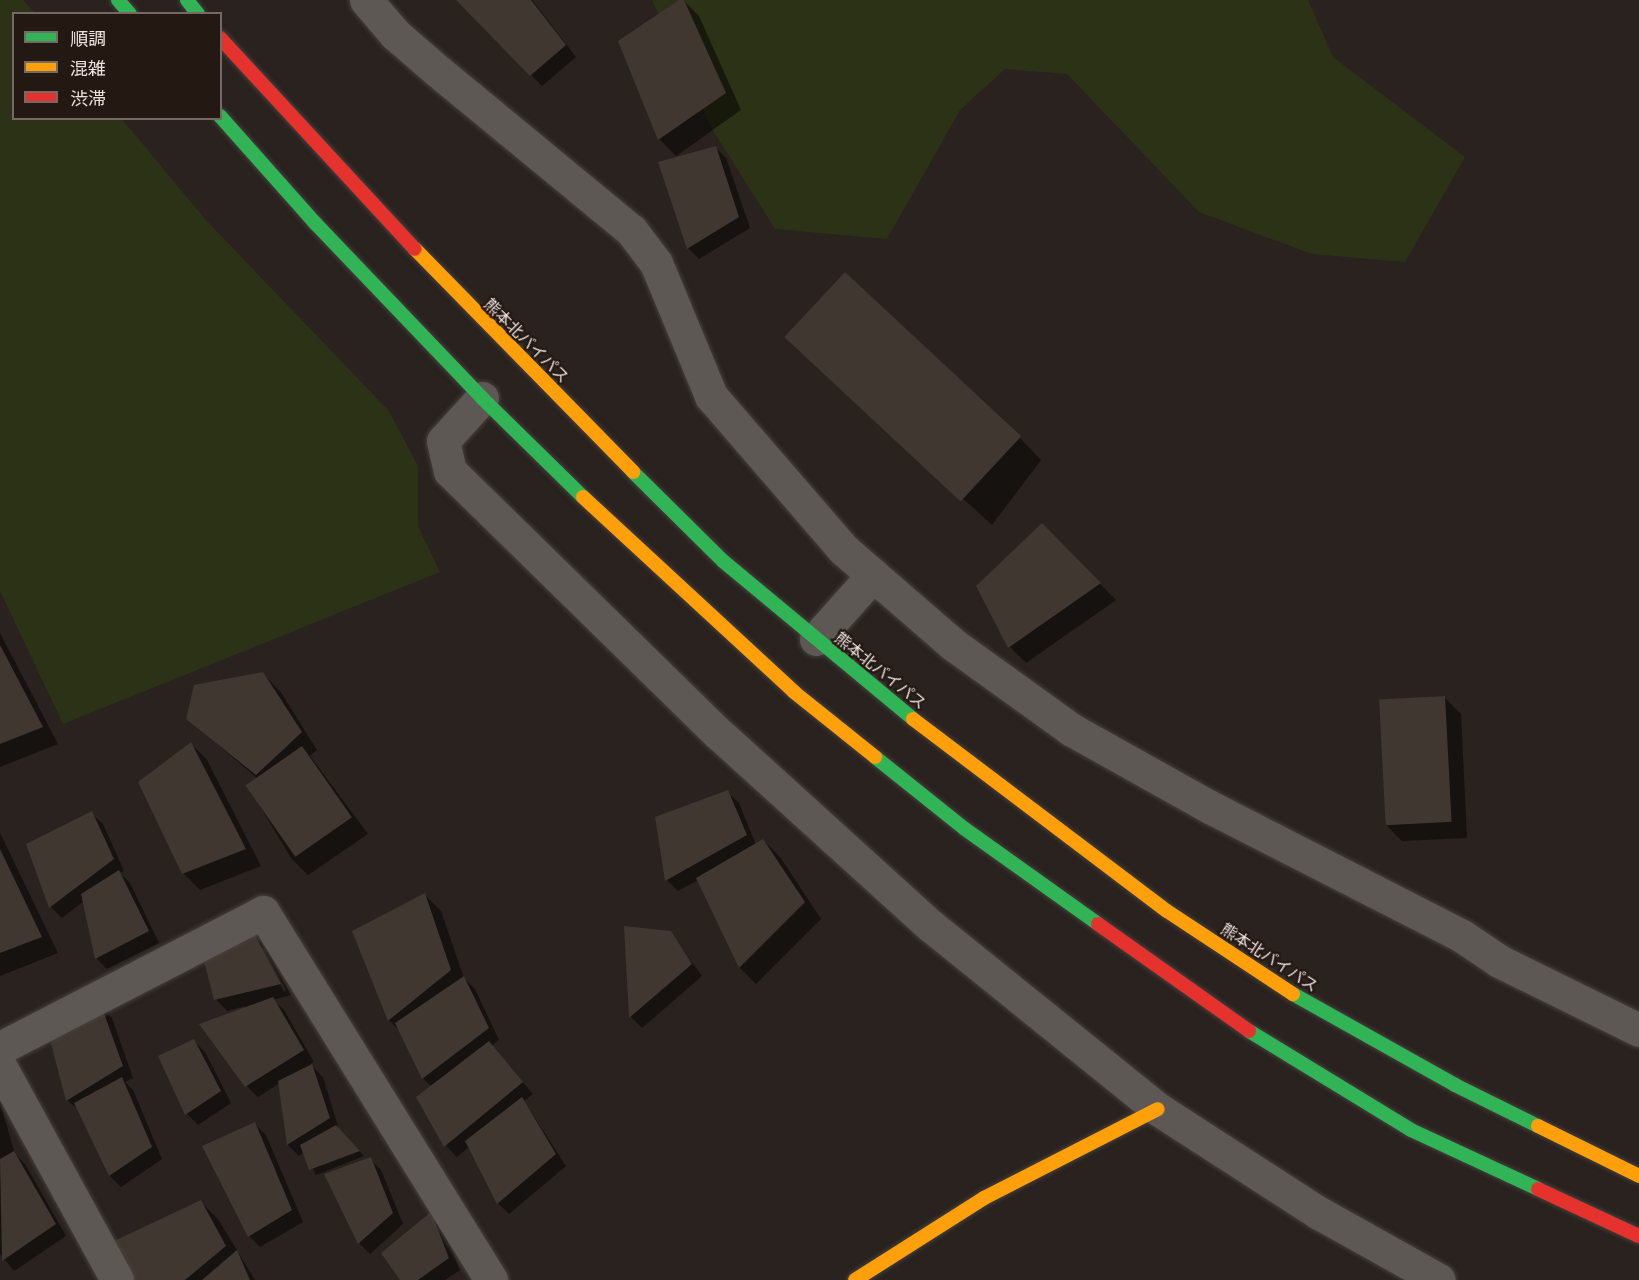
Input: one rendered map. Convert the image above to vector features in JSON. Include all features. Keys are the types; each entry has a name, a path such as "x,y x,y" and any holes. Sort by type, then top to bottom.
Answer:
{"main road":[{"path":"118,0 128,12"},
{"path":"187,0 196,12"},
{"name":"熊本北バイパス","path":"222,40 471,310 723,561 900,710 1167,911 1299,998 1455,1085 1639,1176"},
{"path":"222,118 315,223 482,398 623,536 794,692 965,829 1119,942 1251,1034 1411,1130 1639,1236"},
{"path":"855,1280 984,1198 1158,1109"}],"street":[{"path":"366,0 395,34 438,72 631,230 656,263 711,396 843,549 954,645 1072,730 1210,807 1462,936 1499,961 1639,1030"},
{"path":"482,398 443,441 450,471 719,734 931,926 1158,1109 1319,1214 1439,1280"},
{"path":"816,639 873,575"},
{"path":"0,1048 262,912 491,1280"},
{"path":"0,1066 117,1280"}],"green space":[{"path":"0,0 23,0 34,12 12,12 12,120 123,120 205,219 389,411 418,466 418,526 440,572 63,724 0,591"},
{"path":"652,0 1308,0 1333,57 1465,157 1405,262 1312,254 1199,212 1067,74 1005,69 960,110 887,239 775,229 712,129"}],"building":[{"path":"456,0 531,0 566,45 530,76"},
{"path":"679,0 684,0 726,93 658,140 618,41"},
{"path":"716,146 739,217 687,249 658,162"},
{"path":"845,272 1021,436 961,501 784,337"},
{"path":"1042,523 1101,583 1008,648 976,586"},
{"path":"0,645 43,727 0,744"},
{"path":"263,672 302,732 256,775 186,719 194,685"},
{"path":"1445,696 1452,822 1386,825 1379,699"},
{"path":"191,742 246,849 182,874 138,782"},
{"path":"302,746 352,817 295,857 245,786"},
{"path":"728,790 747,835 665,881 655,817"},
{"path":"92,811 114,859 49,908 26,844"},
{"path":"763,839 805,902 739,968 696,878"},
{"path":"0,849 42,937 0,953"},
{"path":"119,870 149,931 95,959 81,894"},
{"path":"425,893 451,970 388,1021 352,931"},
{"path":"624,926 671,931 692,964 629,1018"},
{"path":"255,935 281,984 214,1000 204,961"},
{"path":"464,976 489,1028 422,1079 395,1023"},
{"path":"273,997 304,1050 245,1087 199,1024"},
{"path":"101,1005 123,1066 66,1101 48,1032"},
{"path":"194,1039 221,1091 185,1115 158,1056"},
{"path":"489,1041 523,1082 444,1147 416,1097"},
{"path":"312,1064 330,1118 287,1145 278,1081"},
{"path":"122,1077 152,1147 109,1176 74,1103"},
{"path":"522,1097 556,1154 497,1204 465,1141"},
{"path":"255,1122 292,1210 248,1237 202,1146"},
{"path":"336,1125 360,1151 309,1170 300,1145"},
{"path":"14,1151 56,1224 2,1261 0,1159"},
{"path":"371,1157 393,1213 358,1244 324,1174"},
{"path":"201,1200 226,1246 185,1280 135,1280 112,1242"},
{"path":"431,1212 449,1258 418,1280 400,1280 381,1253"},
{"path":"237,1250 250,1280 202,1280"}],"traffic: fast":[{"path":"118,0 128,12"},
{"path":"187,0 196,12"},
{"path":"222,118 315,223 482,398 583,497"},
{"path":"633,472 723,561 913,719"},
{"path":"875,757 965,829 1098,924"},
{"path":"1293,994 1455,1085 1538,1126"},
{"path":"1249,1031 1411,1130 1538,1189"}],"traffic: slow":[{"path":"415,249 633,472"},
{"path":"583,497 794,692 875,757"},
{"path":"913,719 1167,911 1293,994"},
{"path":"855,1280 984,1198 1158,1109"},
{"path":"1538,1126 1639,1176"}],"traffic: jam":[{"path":"222,40 415,249"},
{"path":"1098,924 1249,1031"},
{"path":"1538,1189 1639,1236"}]}
